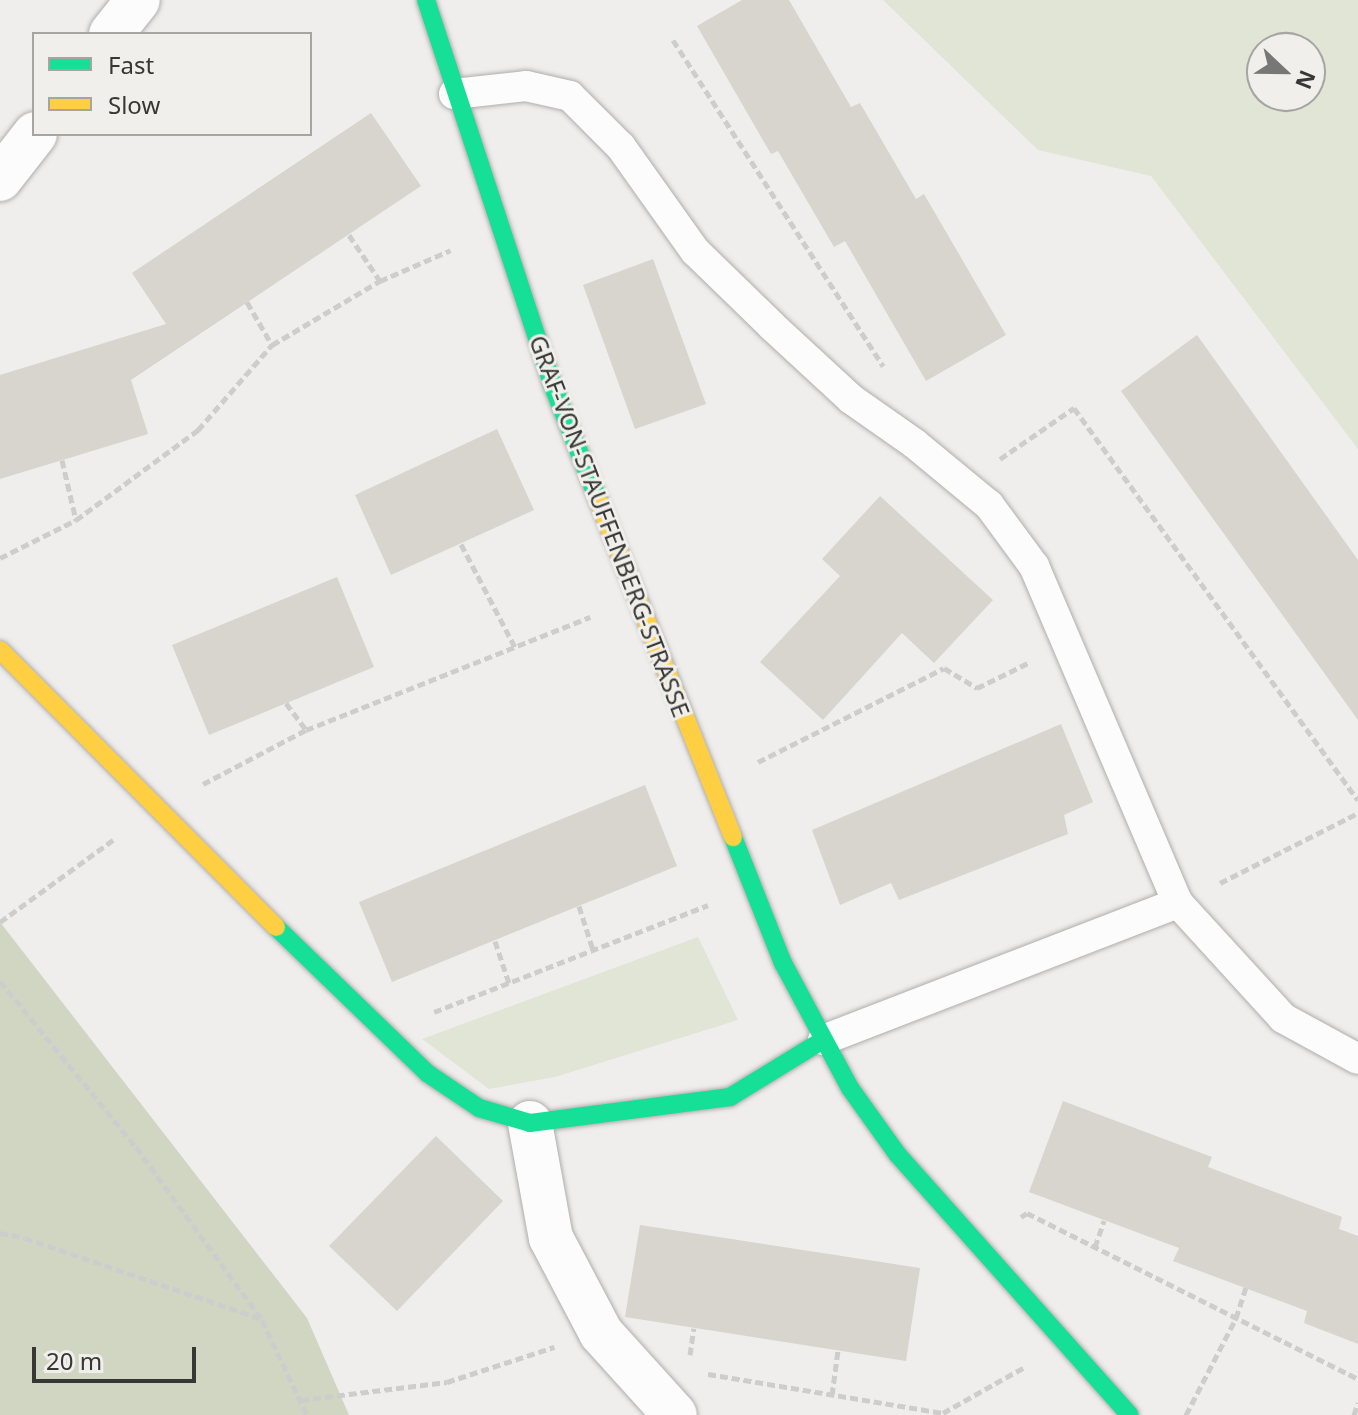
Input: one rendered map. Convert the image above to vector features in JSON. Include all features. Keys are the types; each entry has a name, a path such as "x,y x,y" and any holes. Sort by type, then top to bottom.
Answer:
{"street":[{"path":"113,32 138,0"},
{"name":"GRAF-VON-STAUFFENBERG-STRASSE","path":"426,0 454,94 477,152 552,384 783,963 850,1088 898,1155 1130,1415"},
{"path":"0,179 33,136"},
{"path":"0,650 155,809 427,1073 479,1108 530,1123 730,1097 823,1040"},
{"path":"530,1123 551,1238 601,1333 675,1415"}],"lane":[{"path":"454,94 526,86 570,96 621,147 695,251 851,399 915,444 989,505 1034,566 1178,903 1283,1018 1358,1059"},
{"path":"823,1040 1178,903"}],"path":[{"path":"673,40 894,382 851,399"},
{"path":"349,235 380,281"},
{"path":"0,558 76,520 198,430 272,345 380,281 451,250"},
{"path":"247,302 272,345"},
{"path":"994,463 1074,408 1358,800"},
{"path":"62,460 76,520"},
{"path":"461,544 516,649"},
{"path":"0,922 155,809 306,730 516,649 582,620"},
{"path":"711,786 944,668 977,688 1067,643"},
{"path":"286,703 306,730"},
{"path":"1232,878 1358,813"},
{"path":"384,1031 752,888"},
{"path":"579,906 593,950"},
{"path":"495,941 509,983"},
{"path":"0,981 136,1147 262,1320 307,1415"},
{"path":"977,1247 1027,1213 1358,1379"},
{"path":"1095,1247 1104,1221"},
{"path":"0,1233 25,1238 262,1320"},
{"path":"1186,1415 1236,1318 1246,1288"},
{"path":"690,1357 694,1328"},
{"path":"301,1400 447,1382 601,1333"},
{"path":"702,1373 942,1414 1066,1344"},
{"path":"832,1395 838,1350"},
{"path":"1354,1415 1358,1403"}],"shaded area":[{"path":"883,0 1358,0 1358,449 1151,176 1038,150"},
{"path":"698,937 738,1020 555,1077 489,1089 422,1039"}],"green space":[{"path":"0,922 307,1318 349,1415 0,1415"}],"building":[{"path":"742,0 789,0 851,107 860,103 916,199 924,194 1006,335 926,381 845,241 834,247 778,151 771,154 697,26"},
{"path":"371,113 421,186 131,380 148,434 0,479 0,375 166,324 132,273"},
{"path":"653,259 706,404 635,429 583,285"},
{"path":"1197,335 1358,560 1358,720 1121,391"},
{"path":"497,429 534,510 391,575 355,495"},
{"path":"880,496 993,600 934,663 902,633 823,720 760,662 840,576 822,559"},
{"path":"337,577 374,667 209,735 172,645"},
{"path":"1061,724 1093,802 1064,815 1068,834 899,900 891,883 840,905 812,830"},
{"path":"645,785 677,866 392,982 359,902"},
{"path":"1063,1101 1212,1157 1208,1167 1342,1217 1339,1229 1358,1236 1358,1344 1304,1323 1307,1311 1173,1261 1179,1248 1029,1192"},
{"path":"436,1136 503,1201 397,1311 329,1246"},
{"path":"640,1225 920,1268 906,1361 625,1317"}],"traffic: fast":[{"path":"426,0 552,384 599,502"},
{"path":"733,837 783,963 850,1088 898,1155 1130,1415"},
{"path":"276,927 427,1073 479,1108 530,1123 730,1097 823,1040"}],"traffic: slow":[{"path":"599,502 733,837"},
{"path":"0,650 276,927"}]}
